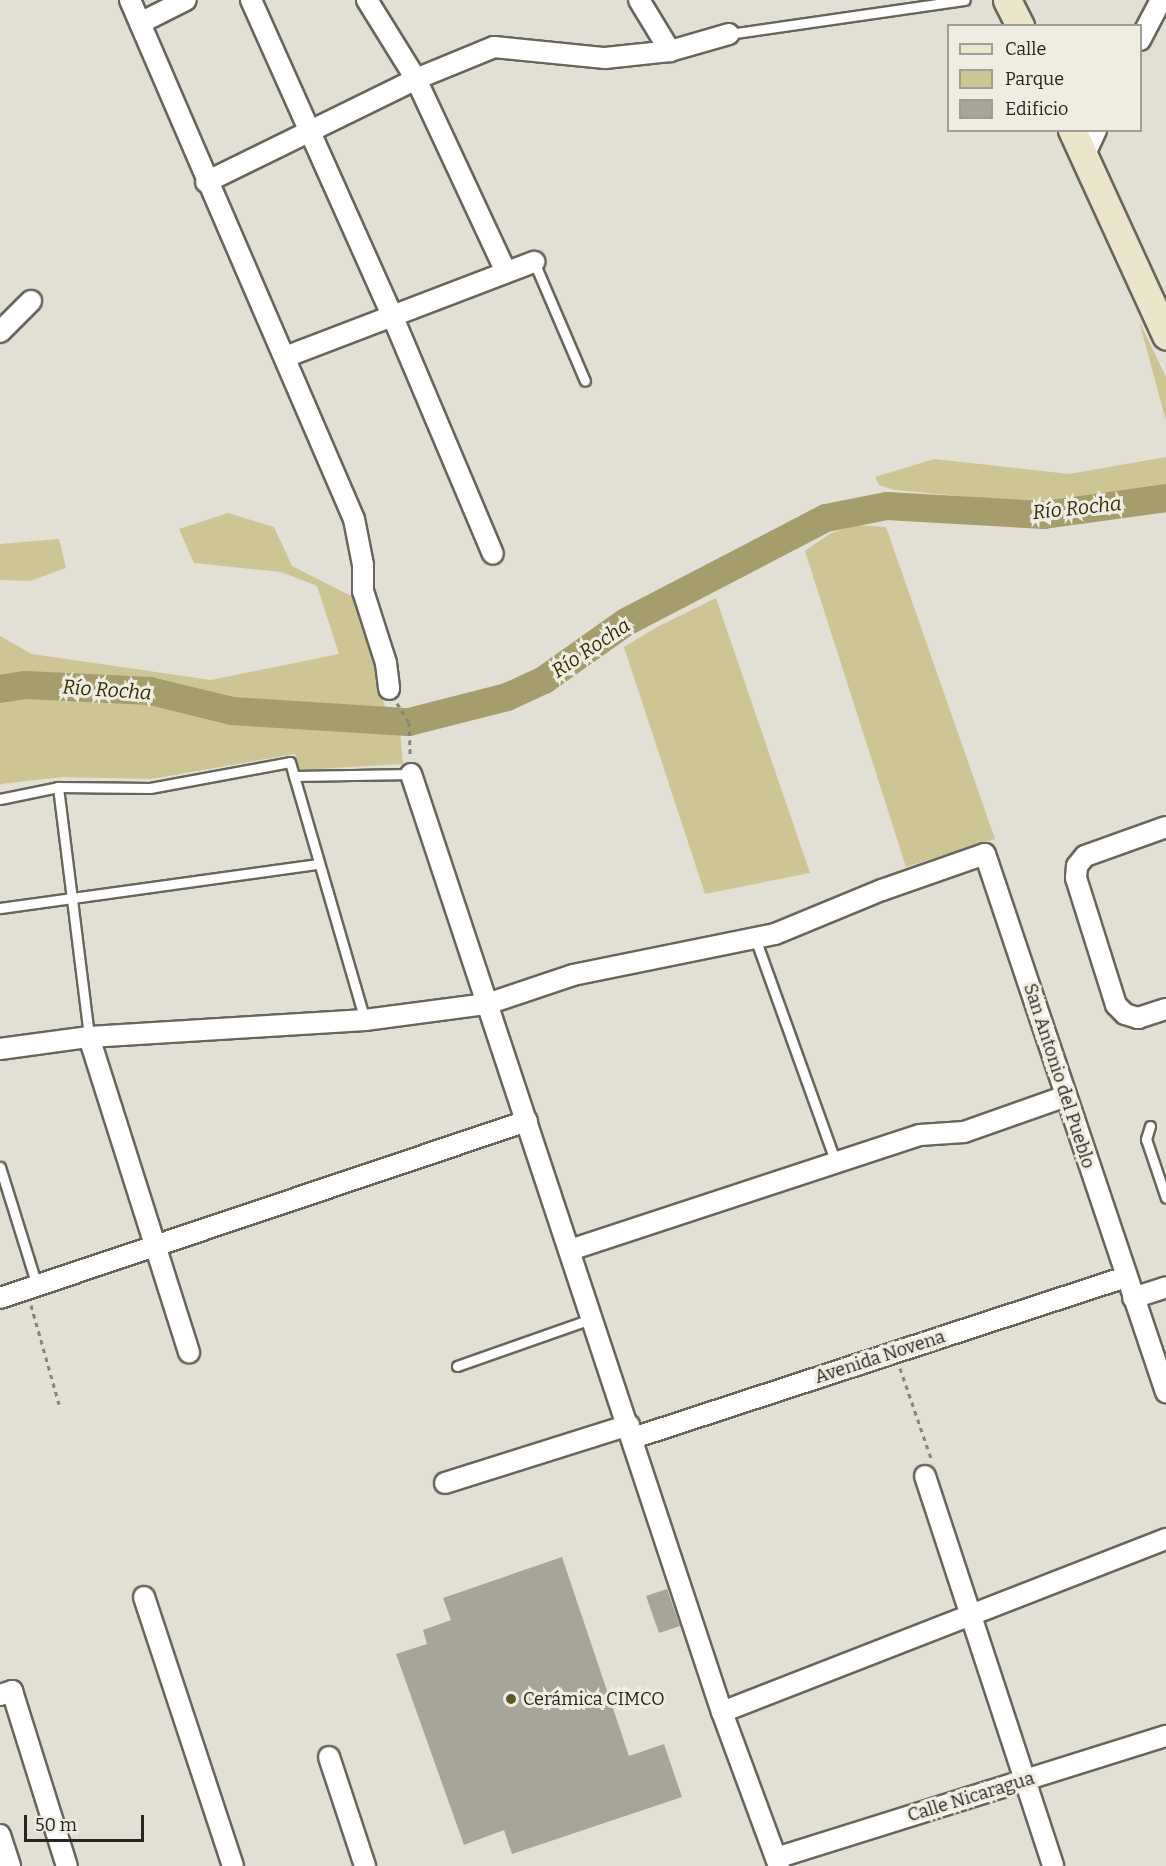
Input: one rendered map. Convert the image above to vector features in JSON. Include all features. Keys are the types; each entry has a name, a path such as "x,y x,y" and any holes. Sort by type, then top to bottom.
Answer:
{"main road":[{"path":"1007,0 1019,24"},
{"path":"1073,132 1166,335"}],"street":[{"path":"129,0 354,519 363,565 363,591 386,663 389,689"},
{"path":"140,23 186,0"},
{"path":"251,0 393,315 493,554"},
{"path":"367,0 416,79 506,272"},
{"path":"639,0 670,51"},
{"path":"1142,36 1161,0"},
{"path":"206,182 416,79 494,47 605,58 670,51 729,34"},
{"path":"1084,156 1095,132"},
{"path":"285,357 534,262"},
{"path":"0,332 31,301"},
{"path":"411,774 722,1712 778,1862"},
{"path":"1166,827 1085,856 1077,866 1076,878 1116,1005 1125,1014 1138,1018 1166,1008"},
{"name":"San Antonio del Pueblo","path":"755,938 775,934 882,890 985,854 1166,1392"},
{"path":"0,1049 89,1037 365,1020 487,1004 573,975 755,938"},
{"path":"89,1037 189,1353"},
{"path":"570,1250 920,1136 964,1132 1066,1096"},
{"path":"0,1298 527,1121"},
{"name":"Avenida Novena","path":"445,1483 631,1432 895,1352 1126,1277"},
{"path":"1133,1298 1166,1287"},
{"path":"925,1476 1053,1866"},
{"path":"722,1712 970,1613 1166,1539"},
{"path":"144,1598 233,1866"},
{"path":"0,1695 12,1691 67,1866"},
{"name":"Calle Nicaragua","path":"778,1862 1024,1780 1166,1736"},
{"path":"329,1756 365,1866"},
{"path":"0,1835 10,1866"}],"lane":[{"path":"729,34 965,0"},
{"path":"534,262 585,381"},
{"path":"0,799 58,787 150,788 290,762 365,1020"},
{"path":"294,776 411,774"},
{"path":"58,787 89,1037"},
{"path":"0,908 72,896 319,864"},
{"path":"755,938 836,1163"},
{"path":"1150,1126 1146,1138 1166,1198"},
{"path":"0,1167 32,1288"},
{"path":"457,1366 593,1318"}],"path":[{"path":"389,689 409,722 411,774"},
{"path":"32,1288 59,1404"},
{"path":"895,1352 933,1464 925,1476"}],"green space":[{"path":"1139,321 1166,377 1166,421"},
{"path":"1166,457 1166,487 1044,504 895,490 879,485 875,477 934,459 1069,474"},
{"path":"228,513 274,527 292,566 355,598 385,707 212,696 158,681 30,674 0,679 0,636 32,654 211,680 339,654 317,586 281,572 194,563 179,529"},
{"path":"856,525 886,527 995,839 906,867 805,551 831,533"},
{"path":"59,539 66,568 30,581 0,580 0,544"},
{"path":"716,598 810,873 705,894 624,647 657,627"},
{"path":"24,695 146,697 221,718 400,730 403,764 299,770 295,754 151,779 64,777 0,784 0,698"}],"building":[{"name":"Cerámica CIMCO","path":"562,1557 629,1756 664,1744 682,1797 512,1854 504,1830 464,1845 396,1654 427,1644 423,1630 451,1620 443,1598"},
{"path":"667,1589 680,1626 659,1633 646,1596"}],"waterway":[{"name":"Río Rocha","path":"0,689 26,685 150,691 232,711 409,722 507,697 544,680 626,622 826,518 887,506 1044,515 1166,498"}],"place":[{"name":"Cerámica CIMCO","path":"511,1699"}]}
